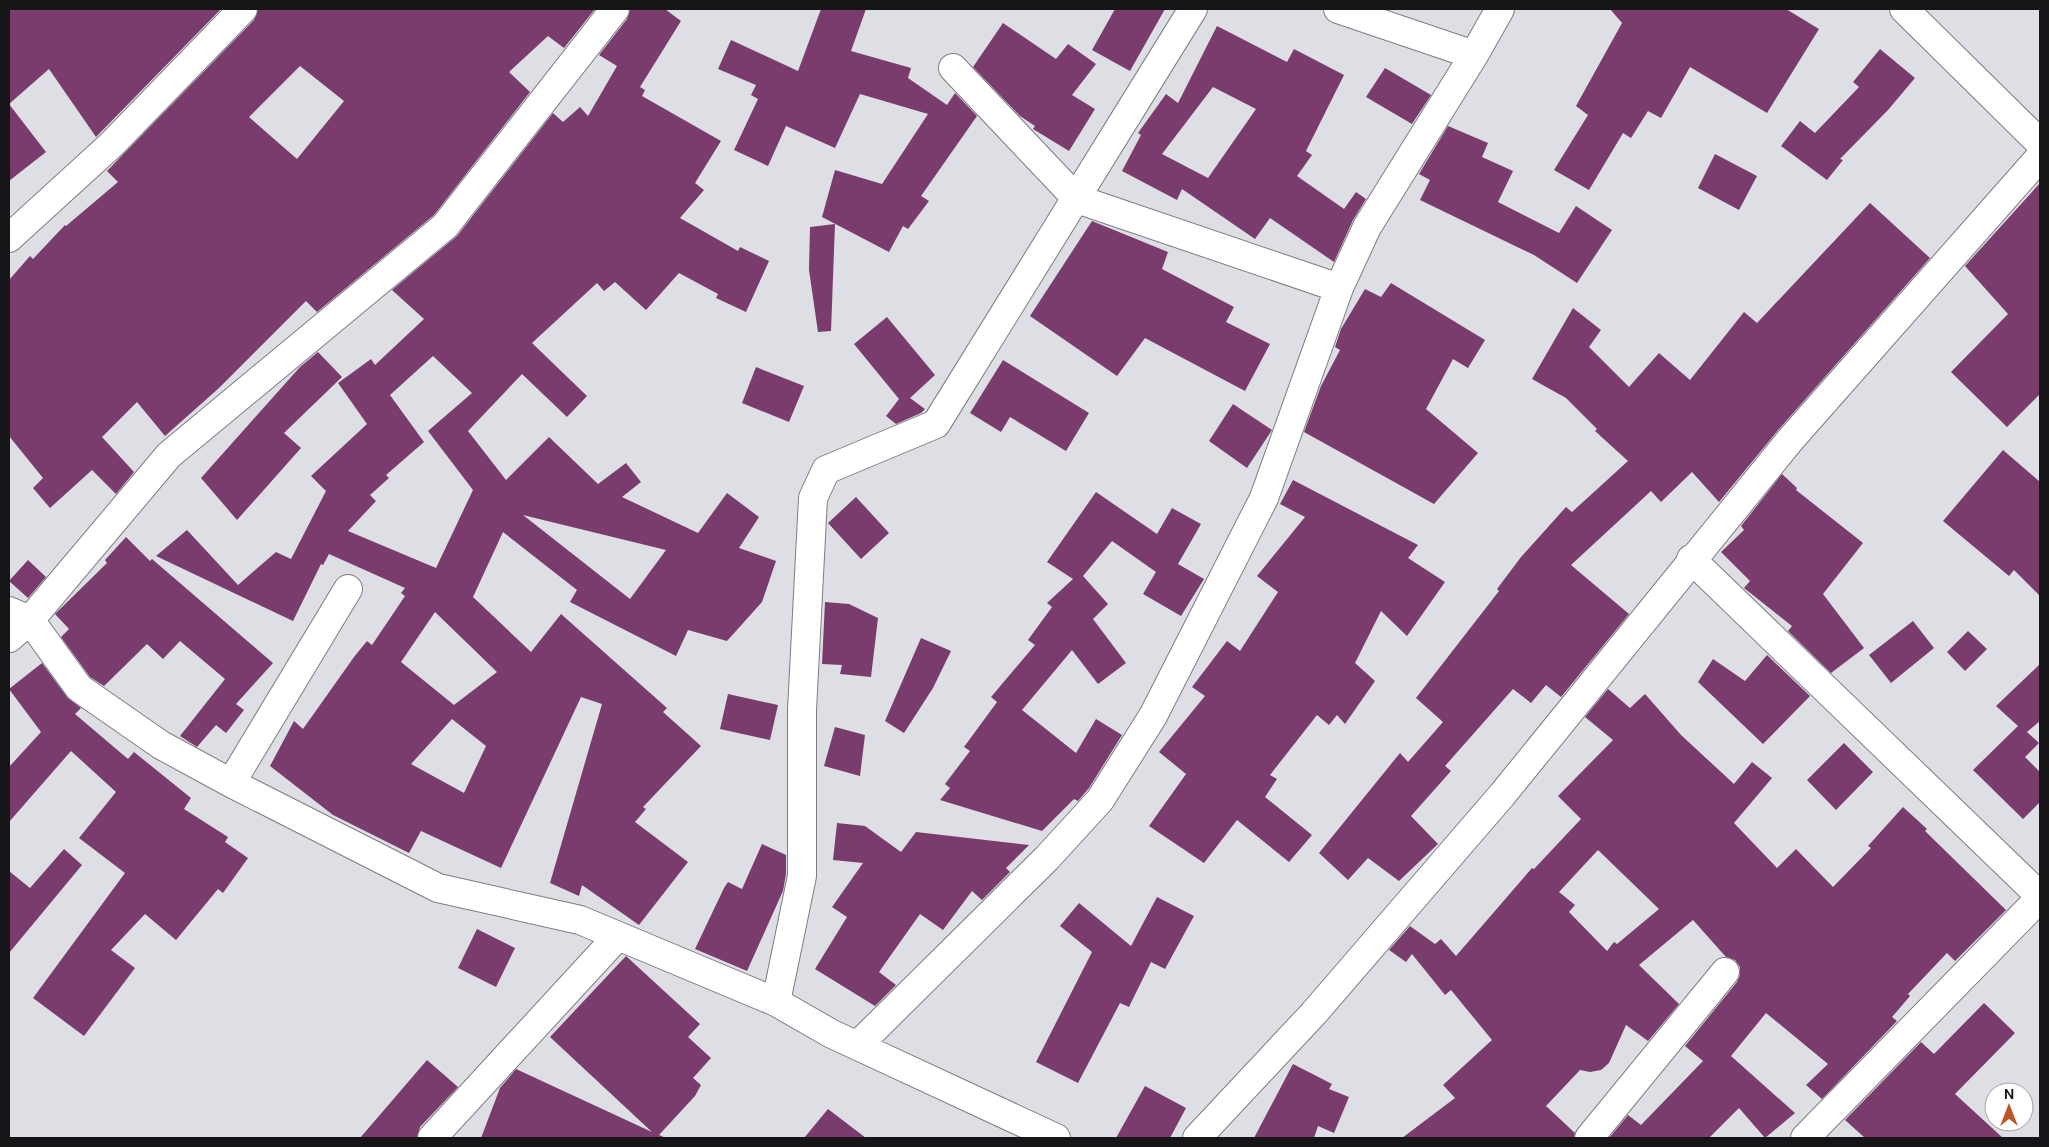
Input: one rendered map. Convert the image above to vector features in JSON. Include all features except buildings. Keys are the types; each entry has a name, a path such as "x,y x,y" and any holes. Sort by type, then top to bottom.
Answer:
{"street":[{"path":"9,238 112,144 243,9"},
{"path":"9,638 19,615 169,455 446,226 615,9"},
{"path":"776,1002 802,876 802,710 813,498 826,470 936,424 1193,9"},
{"path":"1338,9 1474,55"},
{"path":"858,1045 1047,858 1100,800 1153,716 1264,498 1340,288 1367,227 1474,55 1500,9"},
{"path":"1904,9 2040,143"},
{"path":"952,68 1077,199 1340,288"},
{"path":"1197,1138 1314,1013 1502,795 1691,559 1791,439 2040,156"},
{"path":"1691,559 2040,897 1805,1138"},
{"path":"231,783 348,589"},
{"path":"19,615 79,688 161,745 231,783 438,888 580,920 776,1002 832,1034 1056,1138"},
{"path":"432,1138 617,937"},
{"path":"1589,1138 1725,972"}]}
